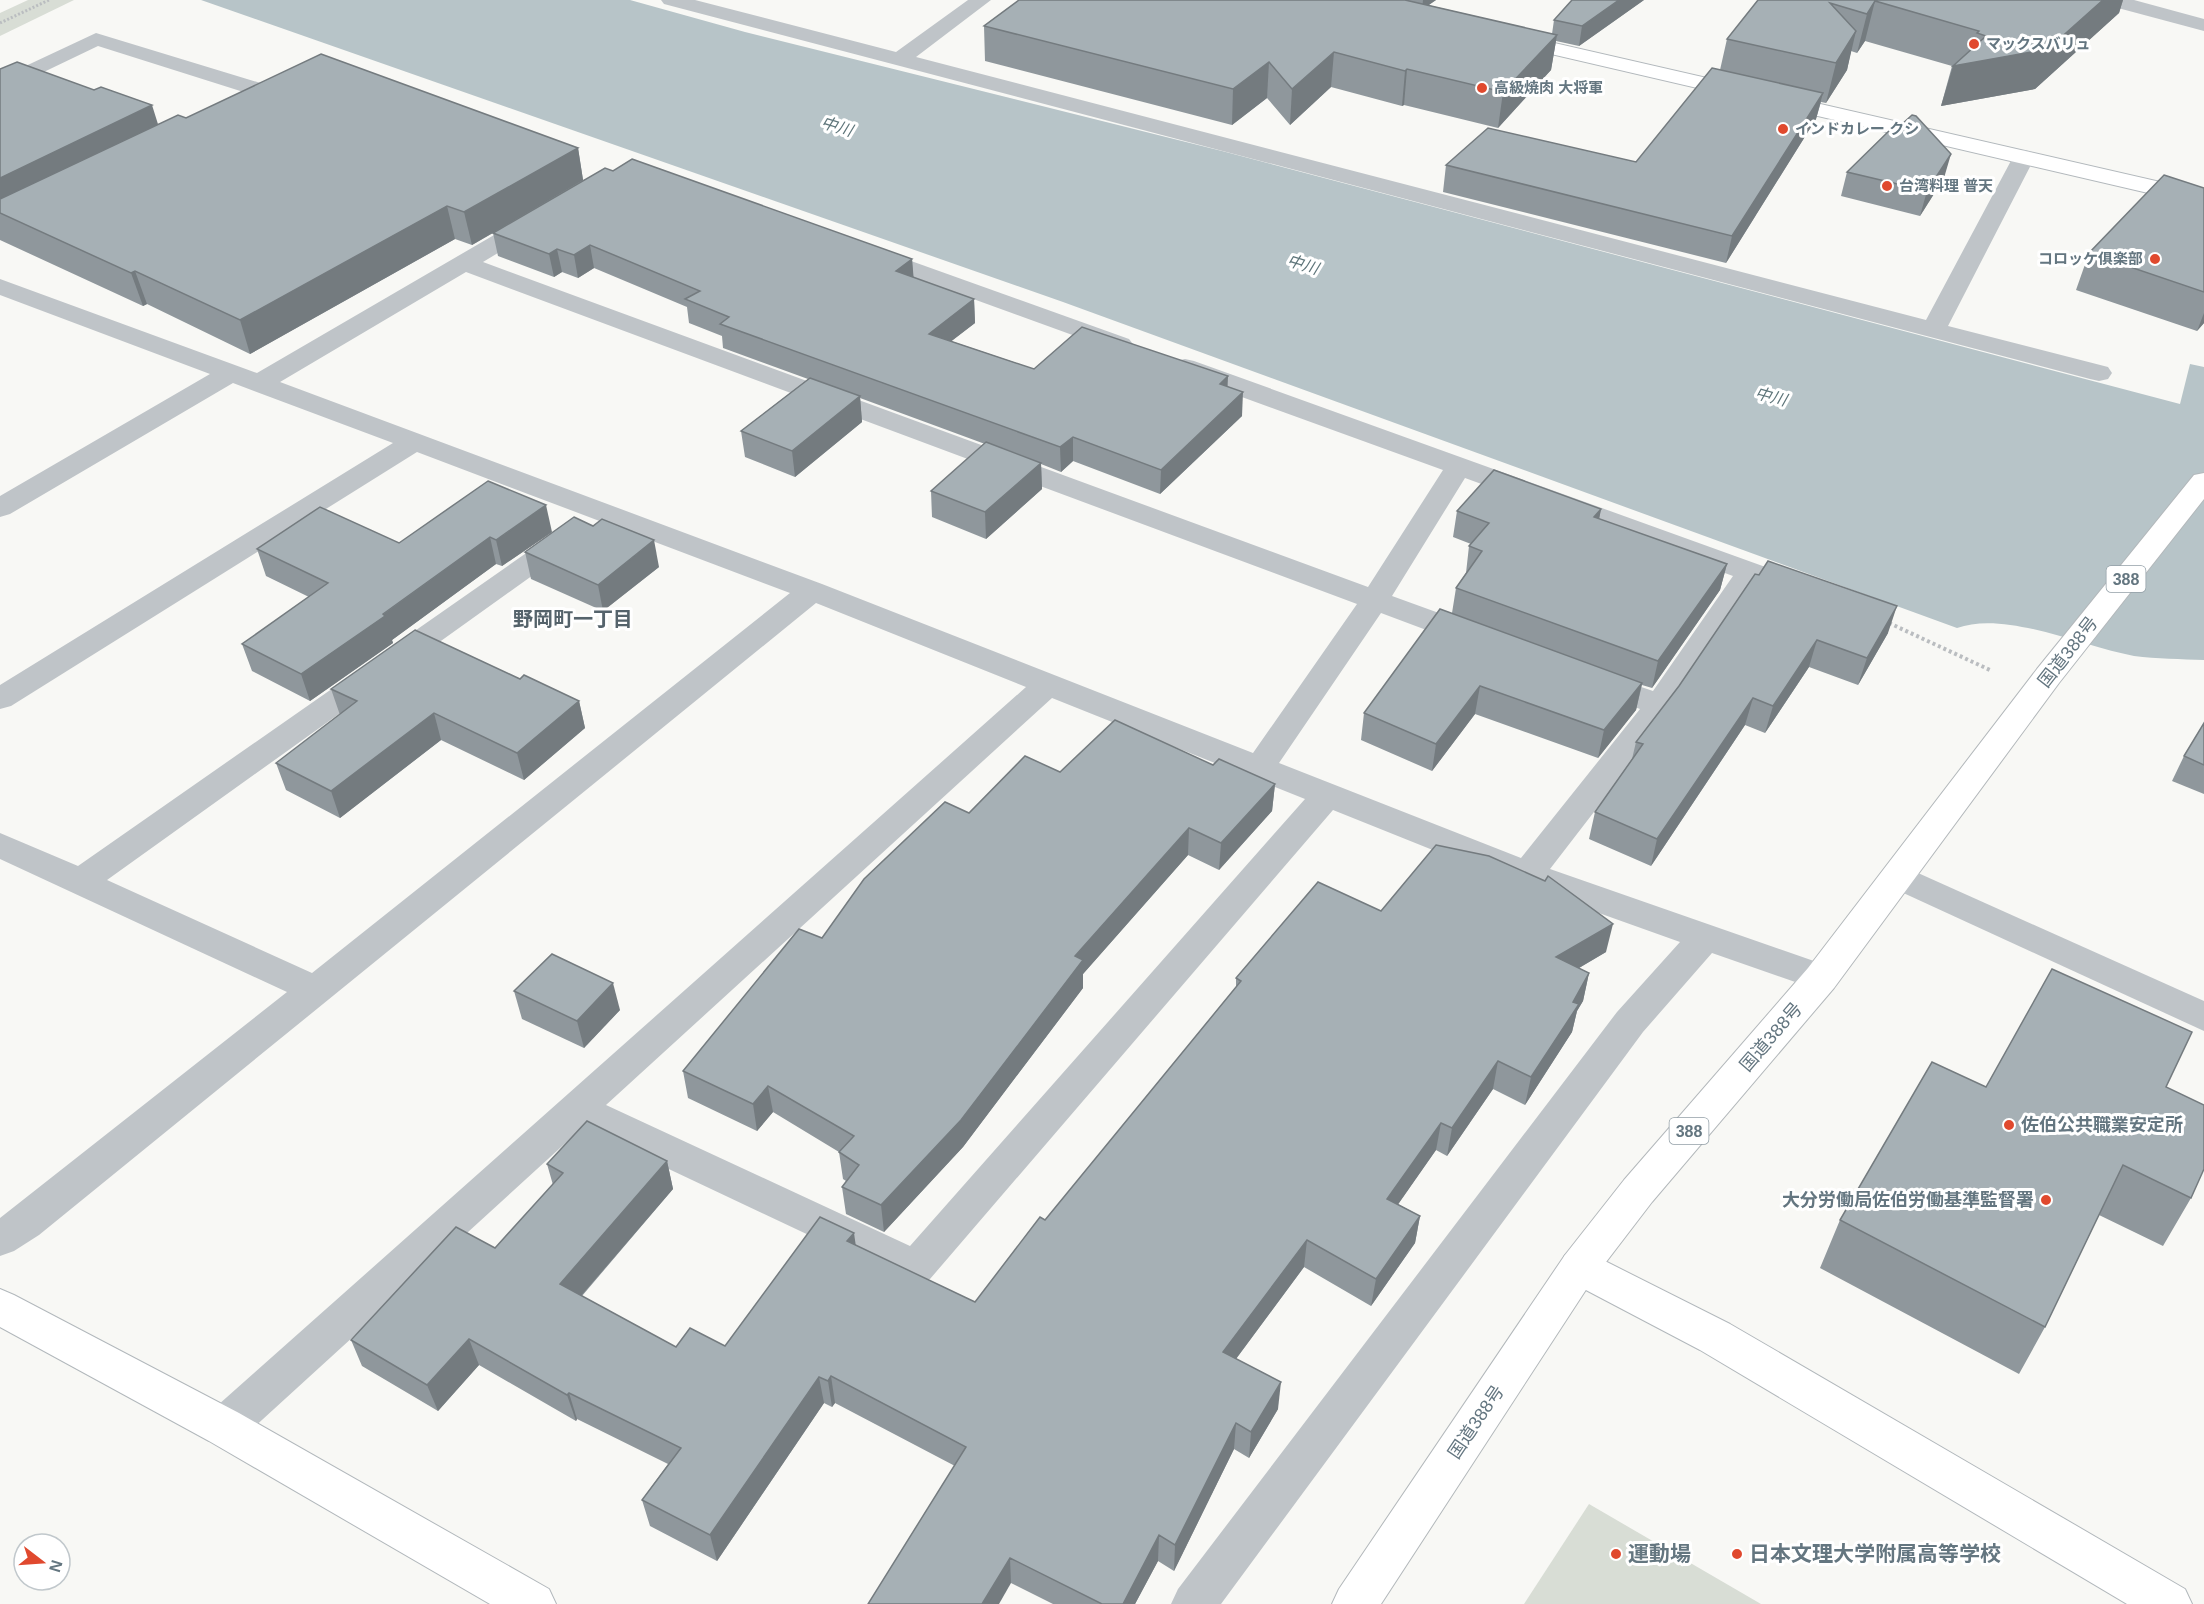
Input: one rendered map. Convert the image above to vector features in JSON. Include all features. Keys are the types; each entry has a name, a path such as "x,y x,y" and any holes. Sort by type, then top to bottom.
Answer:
{"main road":[{"path":"1491,35 2204,199"},
{"name":"国道388号","path":"1355,1604 1580,1267 1638,1191 1821,978 2048,676 2204,482"},
{"path":"1580,1267 1715,1337 2169,1604"},
{"path":"0,1307 224,1427 533,1604"}],"street":[{"path":"671,0 2099,373"},
{"path":"900,59 981,0"},
{"path":"2110,0 2204,25"},
{"path":"0,86 96,39 272,94 230,115"},
{"path":"1933,330 2024,157"},
{"path":"261,382 556,209"},
{"path":"853,247 1886,621"},
{"path":"464,263 1496,644"},
{"path":"0,286 261,382 812,591 1527,874 1821,978"},
{"path":"0,508 232,372"},
{"path":"0,699 416,441"},
{"path":"1259,768 1374,600 1459,466"},
{"path":"80,882 603,512"},
{"path":"1527,874 1660,705 1750,572"},
{"path":"0,1239 24,1223 812,591"},
{"path":"1572,673 1660,705"},
{"path":"224,1427 1047,685"},
{"path":"576,1108 916,1267 1327,795"},
{"path":"0,845 315,990"},
{"path":"1898,876 2204,1017"},
{"path":"1194,1604 1630,1022 1705,937"}],"path":[{"path":"0,23 49,0"},
{"path":"1886,621 1990,670"}],"shaded area":[{"path":"28,0 74,0 0,36 0,13"},
{"name":"運動場","path":"1589,1504 1761,1604 1524,1604"}],"water":[{"name":"中川","path":"201,0 630,0 745,32 1222,151 2180,404 2190,364 2204,367 2204,660 2134,656 2045,632 1998,624 1976,624 1957,628 1063,302"}],"building":[{"path":"1019,0 1405,0 1557,35 1503,92 1407,69 1405,71 1334,52 1292,89 1269,62 1233,89 984,26"},
{"path":"1572,0 1619,0 1582,26 1554,20"},
{"path":"1758,0 2103,0 2048,49 1953,66 1986,36 1977,33 1979,31 1875,1 1867,14 1830,3 1856,31 1836,63 1727,39"},
{"path":"321,54 578,148 464,212 447,206 240,320 135,271 131,273 0,213 0,199 178,115 186,118"},
{"path":"17,62 94,90 101,87 152,105 0,178 0,69"},
{"path":"1712,68 1823,93 1732,236 1446,165 1488,128 1636,162"},
{"path":"1912,115 1916,116 1951,154 1927,191 1847,172 1896,124 1901,125"},
{"path":"632,159 912,259 896,271 974,299 929,334 1034,369 1082,327 1228,376 1220,384 1243,392 1161,470 1073,437 1060,447 720,324 729,317 685,299 700,291 590,245 574,255 557,249 549,254 493,233 605,168 613,171"},
{"path":"2164,175 2204,188 2204,292 2089,253"},
{"path":"810,378 860,396 792,451 741,431"},
{"path":"986,442 1041,463 985,512 931,491"},
{"path":"1494,470 1601,509 1594,517 1727,564 1658,661 1456,588 1482,551 1469,546 1489,523 1457,511"},
{"path":"488,481 546,505 496,540 490,537 383,614 385,616 301,674 242,644 328,583 257,549 320,507 399,543"},
{"path":"574,517 593,526 602,519 654,540 598,585 525,552"},
{"path":"1768,561 1897,606 1867,658 1817,640 1773,706 1753,698 1657,839 1595,812 1643,744 1636,742 1679,686 1755,574 1759,575"},
{"path":"1440,609 1642,683 1604,730 1480,686 1436,744 1364,713"},
{"path":"415,630 520,679 524,675 579,701 517,753 434,713 331,791 276,763 357,701 331,689"},
{"path":"1115,720 1213,765 1219,759 1275,784 1221,843 1189,828 1075,956 1083,960 961,1120 881,1205 842,1187 859,1165 839,1152 854,1136 768,1086 753,1104 683,1071 799,929 822,938 864,879 945,802 969,813 1025,756 1060,772"},
{"path":"2204,723 2204,765 2184,756"},
{"path":"1436,845 1489,856 1545,881 1548,876 1613,924 1556,957 1589,973 1573,1002 1579,1004 1531,1077 1498,1061 1452,1128 1441,1123 1387,1199 1420,1216 1376,1279 1307,1240 1223,1352 1281,1382 1251,1432 1236,1423 1175,1545 1159,1535 1123,1604 1102,1604 1010,1558 982,1604 868,1604 966,1447 831,1376 828,1381 819,1377 710,1535 642,1500 681,1448 569,1393 567,1395 469,1339 427,1385 351,1340 456,1227 495,1248 563,1173 547,1164 587,1121 667,1161 560,1284 676,1347 690,1328 725,1346 820,1217 854,1233 847,1241 975,1302 1040,1217 1045,1220 1241,981 1236,978 1318,882 1381,911"},
{"path":"552,954 613,983 577,1021 514,991"},
{"path":"2052,969 2192,1032 2166,1087 2204,1105 2204,1169 2191,1198 2123,1165 2045,1327 1840,1220 1932,1062 1986,1087"}],"place":[{"name":"マックスバリュ","path":"1974,44"},
{"name":"高級焼肉 大将軍","path":"1482,88"},
{"name":"インドカレー クシ","path":"1783,129"},
{"name":"台湾料理 普天","path":"1887,186"},
{"name":"コロッケ俱楽部","path":"2155,259"},
{"name":"佐伯公共職業安定所","path":"2009,1125"},
{"name":"大分労働局佐伯労働基準監督署","path":"2046,1200"},
{"name":"運動場","path":"1616,1554"},
{"name":"日本文理大学附属高等学校","path":"1737,1554"}],"district":[{"name":"野岡町一丁目","path":"573,619"}]}
